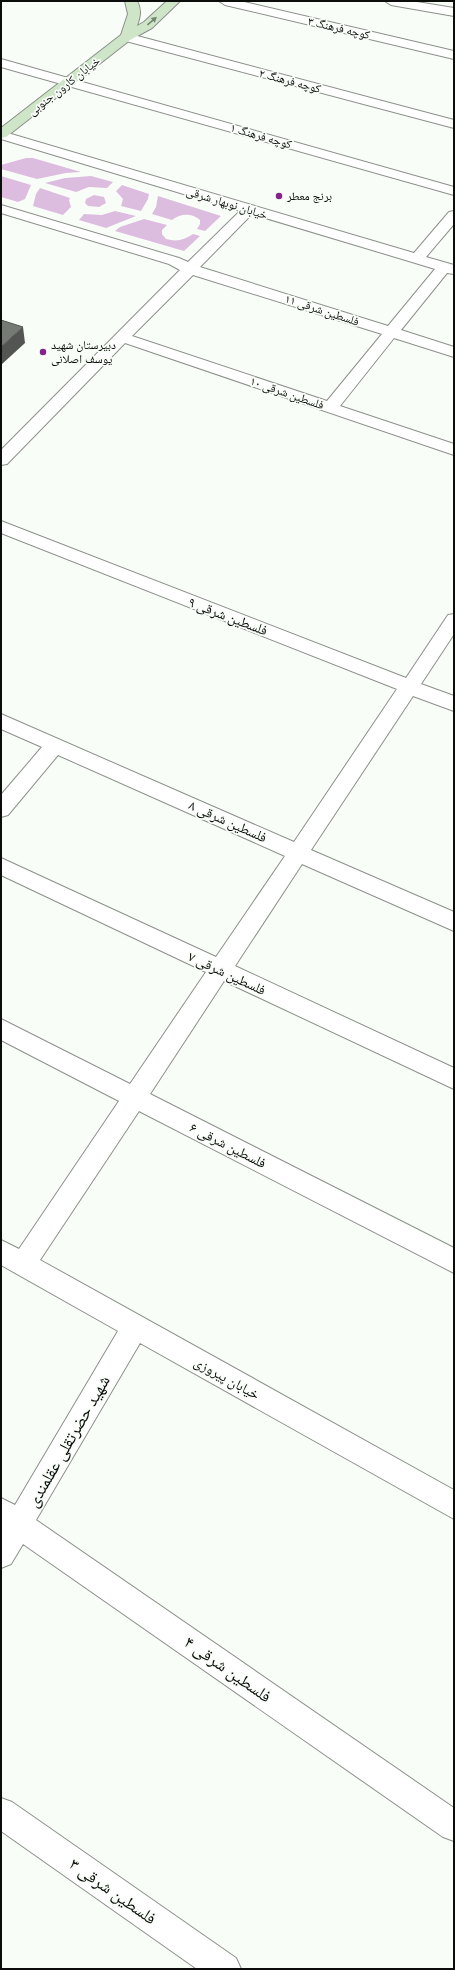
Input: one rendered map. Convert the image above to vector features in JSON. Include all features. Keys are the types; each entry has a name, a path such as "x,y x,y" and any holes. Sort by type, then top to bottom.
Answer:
{"street":[{"path":"126,37 135,11 134,5 131,1"},
{"name":"خیابان کارون جنوبی","path":"1,134 126,37 148,25 174,1"},
{"name":"کوچه فرهنگ ۳","path":"225,1 454,55"},
{"path":"391,1 454,12"},
{"name":"کوچه فرهنگ ۲","path":"126,37 454,124"},
{"name":"کوچه فرهنگ ۱","path":"1,62 454,191"},
{"name":"خیابان نوبهار شرقی","path":"1,134 449,269"},
{"name":"فلسطین شرقی ۱۱","path":"1,209 174,261 190,268 454,352"},
{"path":"1,460 249,209"},
{"path":"417,259 454,215"},
{"path":"330,408 391,332 449,269"},
{"name":"فلسطین شرقی ۱۰","path":"121,338 454,450"},
{"name":"فلسطین شرقی ۹","path":"1,527 454,704"},
{"path":"23,1264 454,620"},
{"name":"فلسطین شرقی ۸","path":"1,721 454,922"},
{"path":"1,809 55,745"},
{"name":"فلسطین شرقی ۷","path":"1,866 454,1079"},
{"name":"فلسطین شرقی ۶","path":"1,1029 454,1261"},
{"name":"خیابان پیروزی","path":"1,1252 454,1504"},
{"name":"شهید حضرتقلی عقلمندی","path":"1,1554 10,1518 135,1327"},
{"name":"فلسطین شرقی ۴","path":"10,1518 454,1826"},
{"name":"فلسطین شرقی ۳","path":"1,1813 225,1969"}],"shaded area":[{"path":"26,158 33,158 81,172 66,173 37,179 1,169 1,165"},
{"path":"1,176 31,185 25,199 18,202 1,197"},
{"path":"91,176 113,182 107,188 89,187 76,192 45,183 65,178"},
{"path":"122,185 149,194 148,199 141,211 121,206 123,199 116,191"},
{"path":"40,188 70,198 69,200 71,207 63,215 33,206 36,194"},
{"path":"94,195 104,197 106,203 99,207 88,206 85,203 86,199"},
{"path":"158,196 221,216 205,231 197,229 200,224 200,220 194,216 183,215 172,220 152,214 156,207"},
{"path":"115,211 136,216 106,228 79,220 84,214 102,215"},
{"path":"144,219 167,225 162,230 162,234 166,239 180,240 193,234 200,236 184,251 115,231 120,227"}],"building":[{"path":"1,320 23,327 1,347"}],"place":[{"name":"برنج معطر","path":"279,196"},
{"name":"دبیرستان شهید یوسف اصلانی","path":"43,352"}]}
